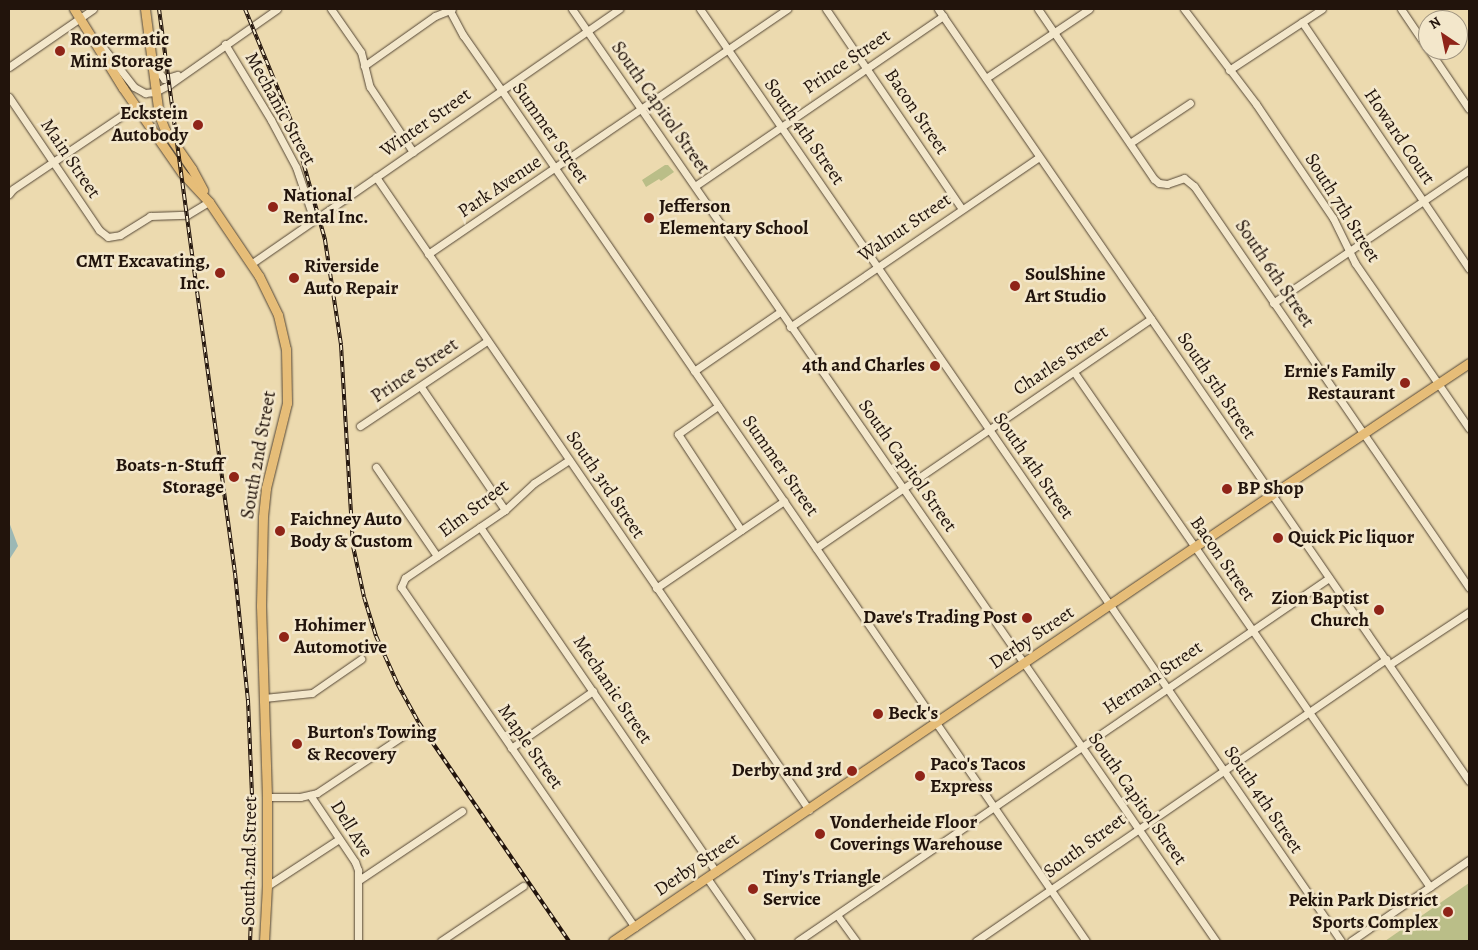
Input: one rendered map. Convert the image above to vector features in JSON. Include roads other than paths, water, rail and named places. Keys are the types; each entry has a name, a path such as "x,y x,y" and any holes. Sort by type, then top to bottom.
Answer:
{"main road":[{"name":"South 2nd Street","path":"74,9 136,106 182,173 208,202 251,264 267,291 278,317 286,349 289,387 285,418 266,488 263,512 261,606 268,798 264,941"},
{"path":"144,9 158,110 165,130 192,169 208,202"},
{"name":"Derby Street","path":"613,941 1469,363"}],"street":[{"path":"9,66 83,22 93,9"},
{"path":"83,22 132,85 145,93 155,92 167,87 186,71 277,9"},
{"path":"331,9 360,50 370,87 413,152"},
{"path":"364,66 435,16 450,9"},
{"name":"Summer Street","path":"450,9 463,35 995,806 1086,941"},
{"name":"South Capitol Street","path":"572,9 1216,941"},
{"name":"Winter Street","path":"251,264 620,9"},
{"name":"South 4th Street","path":"700,9 1341,941"},
{"name":"Park Avenue","path":"428,254 556,169 787,9"},
{"name":"Bacon Street","path":"826,9 962,208"},
{"name":"South 5th Street","path":"938,9 1469,781"},
{"name":"South 6th Street","path":"1038,9 1159,183 1167,184 1181,178 1190,181 1469,588"},
{"path":"986,78 1088,9"},
{"name":"South 7th Street","path":"1184,9 1256,104 1333,218 1349,251 1469,428"},
{"path":"1229,70 1322,9"},
{"path":"1401,9 1418,34"},
{"name":"Prince Street","path":"695,186 943,16"},
{"name":"Howard Court","path":"1302,22 1469,269"},
{"name":"Mechanic Street","path":"225,44 271,120 296,167 314,220"},
{"path":"150,51 157,72 164,79 186,71"},
{"path":"1436,60 1469,109"},
{"name":"Main Street","path":"9,97 99,230 108,237 120,236 150,216 161,214 187,215 208,202"},
{"path":"1130,143 1190,103"},
{"path":"9,194 13,188 136,106"},
{"name":"Walnut Street","path":"790,327 1039,156"},
{"path":"1274,303 1469,170"},
{"name":"South 3rd Street","path":"376,178 808,810"},
{"path":"694,371 780,312"},
{"name":"Charles Street","path":"816,548 1151,319"},
{"name":"Prince Street","path":"360,426 421,387 487,341"},
{"name":"Bacon Street","path":"1074,372 1430,887"},
{"path":"421,387 505,510"},
{"path":"718,406 678,434 741,530"},
{"name":"Elm Street","path":"401,585 405,578 505,510 534,483 569,460"},
{"path":"376,466 437,556"},
{"path":"656,588 784,501"},
{"name":"Mechanic Street","path":"480,527 716,872"},
{"name":"Herman Street","path":"798,941 1329,578"},
{"name":"Maple Street","path":"401,585 635,927"},
{"name":"South Street","path":"976,941 1052,891 1138,828 1309,712 1469,612"},
{"path":"264,698 312,693 361,659"},
{"path":"511,748 593,691"},
{"path":"268,798 310,795 410,731"},
{"name":"Dell Ave","path":"310,795 354,862 359,880 358,941"},
{"path":"359,880 462,811"},
{"path":"267,886 339,839"},
{"path":"1351,941 1469,860"},
{"path":"707,878 750,941"},
{"path":"440,941 523,886"},
{"path":"838,914 856,941"}],"water":[{"path":"9,522 18,546 9,560"}],"railway":[{"path":"159,9 235,573 248,700 254,843 250,941"},
{"path":"245,9 292,123 325,240 341,345 353,546 364,597 376,636 398,685 419,723 569,941"}],"place":[{"name":"Rootermatic Mini Storage","path":"60,51"},
{"name":"Eckstein Autobody","path":"198,125"},
{"name":"National Rental Inc.","path":"273,207"},
{"name":"Jefferson Elementary School","path":"649,218"},
{"name":"CMT Excavating, Inc.","path":"220,273"},
{"name":"Riverside Auto Repair","path":"294,278"},
{"name":"SoulShine Art Studio","path":"1015,286"},
{"name":"4th and Charles","path":"935,366"},
{"name":"Ernie's Family Restaurant","path":"1405,383"},
{"name":"Boats-n-Stuff Storage","path":"234,477"},
{"name":"BP Shop","path":"1227,489"},
{"name":"Faichney Auto Body & Custom","path":"280,531"},
{"name":"Quick Pic liquor","path":"1278,538"},
{"name":"Zion Baptist Church","path":"1379,610"},
{"name":"Dave's Trading Post","path":"1027,618"},
{"name":"Hohimer Automotive","path":"284,637"},
{"name":"Beck's","path":"878,714"},
{"name":"Burton's Towing & Recovery","path":"297,744"},
{"name":"Derby and 3rd","path":"852,771"},
{"name":"Paco's Tacos Express","path":"920,776"},
{"name":"Vonderheide Floor Coverings Warehouse","path":"820,834"},
{"name":"Tiny's Triangle Service","path":"753,889"},
{"name":"Pekin Park District Sports Complex","path":"1448,912"}]}
